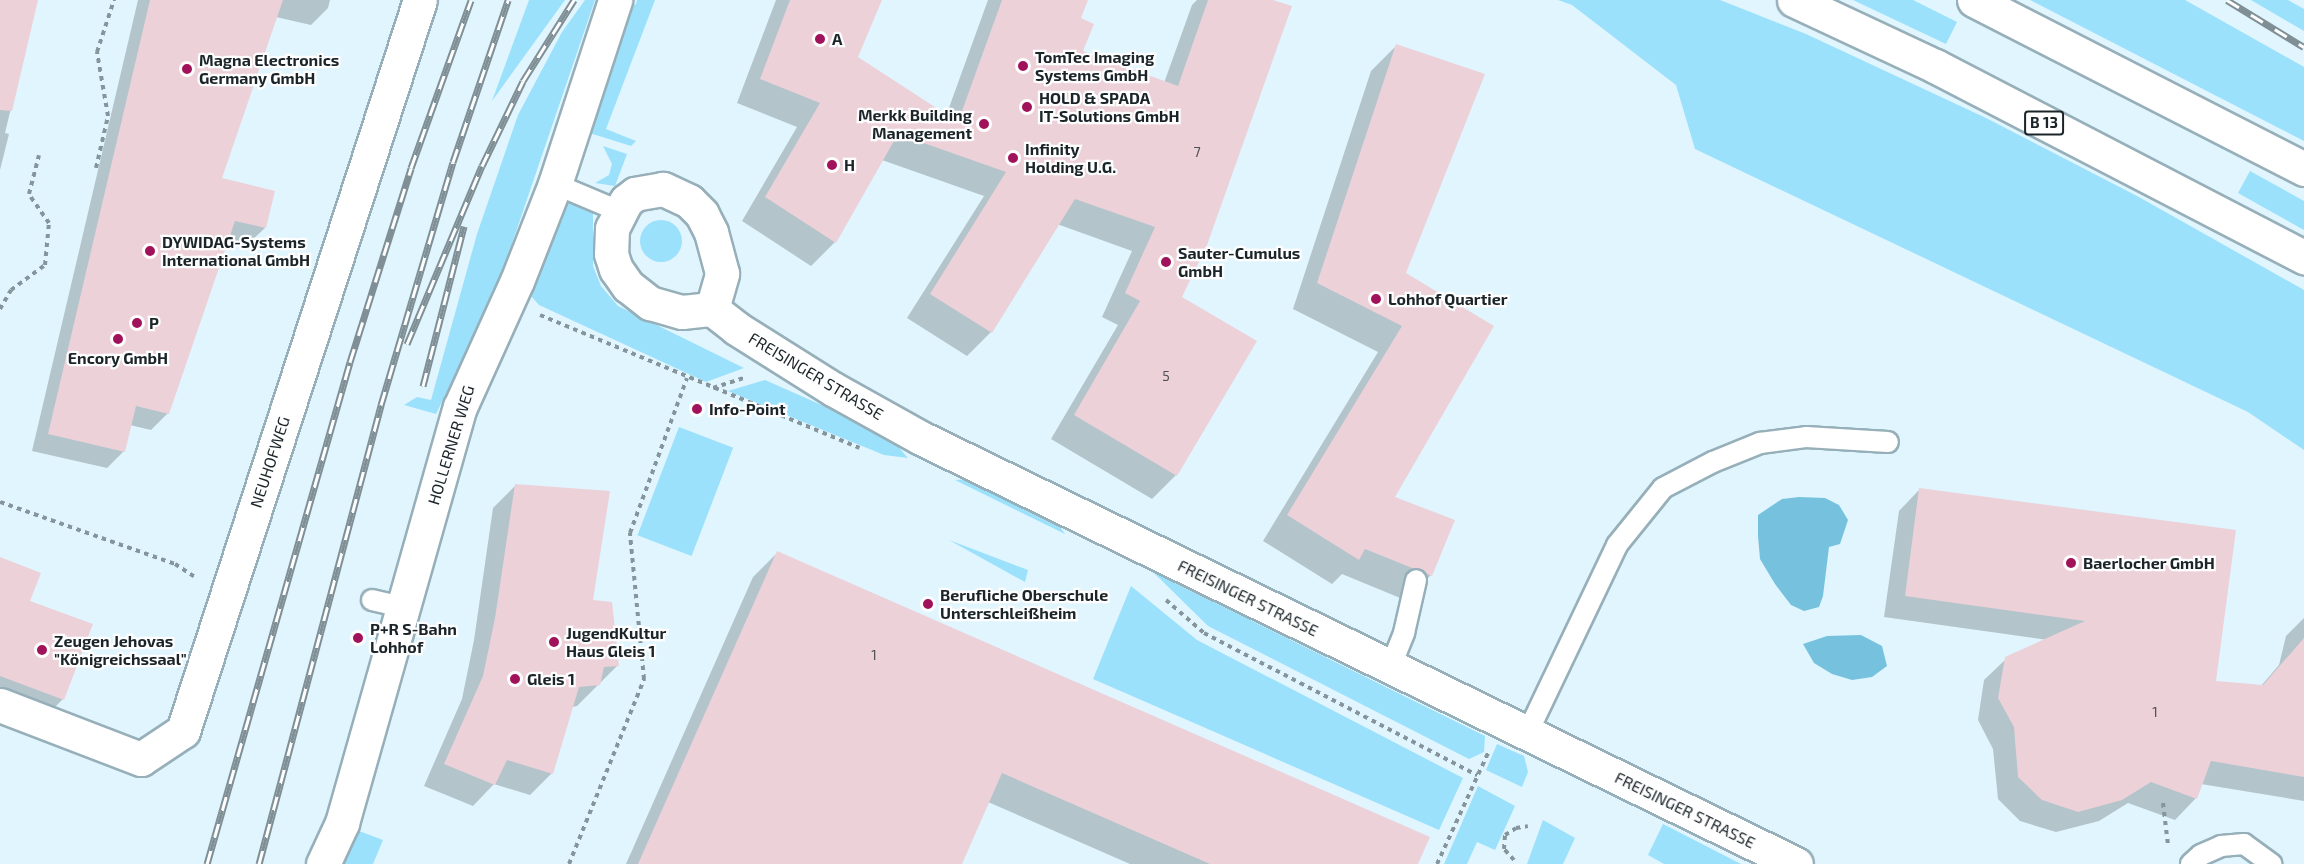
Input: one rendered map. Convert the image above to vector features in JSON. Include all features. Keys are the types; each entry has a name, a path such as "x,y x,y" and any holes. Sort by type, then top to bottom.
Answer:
{"street":[{"name":"NEUHOFWEG","path":"0,705 141,759 183,731 420,0"},
{"name":"HOLLERNER WEG","path":"323,864 342,823 388,603 460,407 506,300 517,281 555,184 615,0"},
{"name":"B 13","path":"1794,0 1935,66 2304,257"},
{"path":"1974,0 2304,169"},
{"path":"663,189 689,201 702,214 711,232 722,273 712,309 682,312 650,303 628,286 616,269 611,254 612,228 619,211 635,194 663,189"},
{"name":"FREISINGER STRASSE","path":"712,309 736,328 833,389 921,438 1791,863"}],"lane":[{"path":"555,184 619,211"},
{"path":"1514,728 1617,545 1663,488 1713,462 1760,443 1806,437 1888,442"},
{"path":"1390,668 1404,633 1416,580"},
{"path":"2191,864 2201,855 2221,846 2244,844 2272,864"}],"path":[{"path":"96,168 108,116 97,52 114,0"},
{"path":"0,309 11,290 45,265 49,223 29,194 39,155"},
{"path":"506,300 863,450"},
{"path":"569,864 644,679 630,533 687,378"},
{"path":"0,502 175,564 226,597"},
{"path":"1163,597 1204,633 1478,774"},
{"path":"1437,864 1478,774 1514,728"},
{"path":"2163,803 2169,854"},
{"path":"1514,860 1504,849 1505,835 1516,828 1528,826"}],"shaded area":[{"path":"529,0 565,0 492,101"},
{"path":"585,0 595,0 493,299 436,414 404,405 417,397 431,400 477,234 518,115 562,32"},
{"path":"637,0 655,0 606,129 636,141 631,146 580,130 622,10 636,4"},
{"path":"1558,0 1720,0 1806,34 1986,118 2137,196 2304,290 2304,450 2248,412 1695,149 1676,85 1572,5"},
{"path":"1853,0 1913,0 1957,22 1946,44"},
{"path":"2030,0 2185,0 2304,67 2304,141"},
{"path":"2251,0 2288,0 2304,9 2304,31"},
{"path":"603,146 627,154 615,186 595,183 609,175 612,164"},
{"path":"2250,171 2304,201 2304,230 2238,193"},
{"path":"564,201 593,212 593,266 601,286 618,306 744,368 706,382 539,305 531,296"},
{"path":"661,220 676,226 682,241 676,256 661,262 646,256 640,241 646,226"},
{"path":"765,380 887,434 908,458 884,455 728,391"},
{"path":"679,427 733,448 692,556 637,535"},
{"path":"971,479 1056,521 1065,534 955,480"},
{"path":"1825,498 1839,505 1848,520 1840,544 1829,547 1823,596 1819,607 1804,611 1791,605 1775,584 1760,559 1758,536 1758,515 1782,499"},
{"path":"949,540 1028,570 1025,582"},
{"path":"1153,572 1485,736 1484,752 1469,759 1208,626"},
{"path":"1131,586 1197,640 1463,778 1439,830 1093,679"},
{"path":"1861,635 1882,646 1887,666 1872,677 1852,680 1832,674 1814,663 1803,644 1827,636"},
{"path":"1497,744 1524,756 1528,772 1522,787 1486,770"},
{"path":"1478,786 1515,806 1495,850 1477,842 1467,864 1444,864"},
{"path":"1543,820 1575,838 1563,864 1527,864"},
{"path":"1663,824 1741,864 1664,864 1648,855"},
{"path":"359,831 383,840 373,864 340,864 343,854"}],"building":[{"path":"0,0 38,0 12,111 0,110"},
{"path":"150,0 283,0 222,178 275,191 266,228 235,221 169,414 136,406 125,452 48,434"},
{"path":"790,0 882,0 858,57 958,122 1002,0 1088,0 1081,18 1094,24 1083,51 1178,86 1208,0 1273,0 1292,6 1207,245 1182,297 1257,341 1177,476 1074,415 1140,301 1125,293 1155,227 1075,199 992,333 930,294 1006,172 898,134 836,243 765,197 820,103 760,79"},
{"name":"Lohhof Quartier","path":"1396,44 1485,74 1406,273 1494,326 1395,497 1455,520 1432,576 1365,549 1359,560 1287,515 1402,326 1317,283"},
{"name":"JugendKultur Haus Gleis 1","path":"515,484 610,491 593,600 612,602 619,666 604,667 600,685 579,687 553,774 507,760 495,785 444,764 483,676 495,618"},
{"path":"1919,488 2236,530 2216,681 2263,685 2304,638 2304,777 2211,761 2197,799 2151,782 2122,800 2078,812 2042,800 2018,777 2014,727 1998,698 2005,657 2085,621 1905,596"},
{"path":"777,551 1430,837 1418,864 1210,864 1002,773 962,864 638,864"},
{"name":"Zeugen Jehovas \"Königreichssaal\"","path":"0,557 41,573 30,601 93,624 64,700 0,676"}],"railway":[{"path":"207,864 350,362 411,168 471,0"},
{"path":"259,864 381,405 453,162 508,0"},
{"path":"407,344 482,166 523,81 574,0"},
{"path":"2227,0 2304,47"},
{"path":"423,386 464,226"}],"place":[{"name":"A","path":"820,39"},
{"name":"TomTec Imaging Systems GmbH","path":"1023,66"},
{"name":"Magna Electronics Germany GmbH","path":"187,69"},
{"name":"HOLD & SPADA IT-Solutions GmbH","path":"1027,107"},
{"name":"Merkk Building Management","path":"984,124"},
{"name":"Infinity Holding U.G.","path":"1013,158"},
{"name":"H","path":"832,165"},
{"name":"DYWIDAG-Systems International GmbH","path":"150,251"},
{"name":"Sauter-Cumulus GmbH","path":"1166,262"},
{"name":"Lohhof Quartier","path":"1376,299"},
{"name":"P","path":"137,323"},
{"name":"Encory GmbH","path":"118,339"},
{"name":"Info-Point","path":"697,409"},
{"name":"Baerlocher GmbH","path":"2071,563"},
{"name":"Berufliche Oberschule Unterschleißheim","path":"928,604"},
{"name":"P+R S-Bahn Lohhof","path":"358,638"},
{"name":"JugendKultur Haus Gleis 1","path":"554,642"},
{"name":"Zeugen Jehovas \"Königreichssaal\"","path":"42,650"},
{"name":"Gleis 1","path":"515,679"}]}
